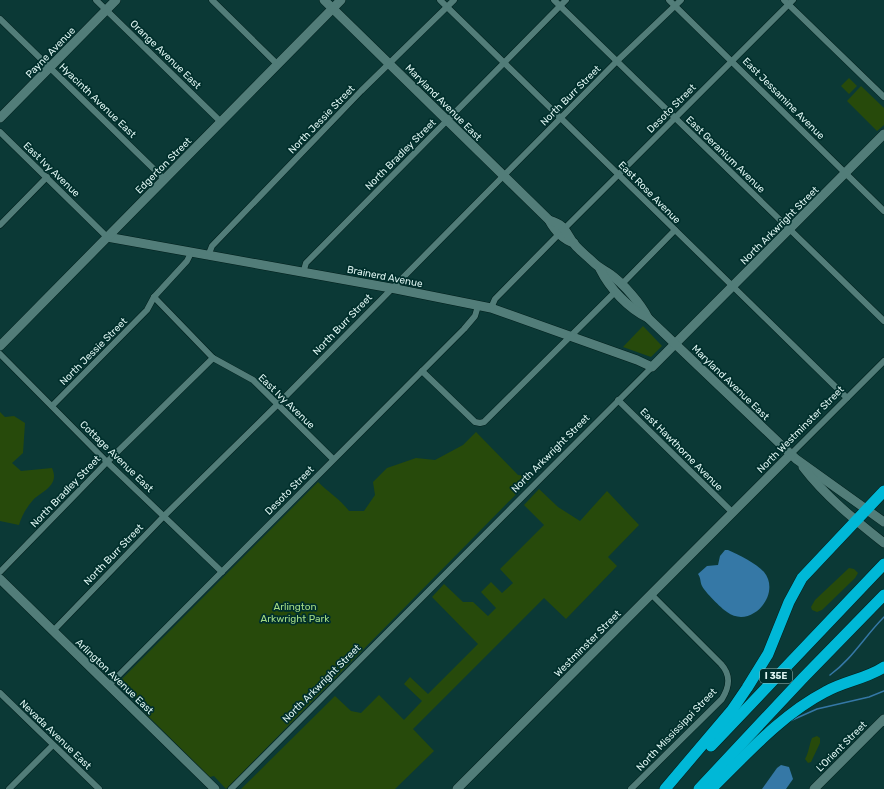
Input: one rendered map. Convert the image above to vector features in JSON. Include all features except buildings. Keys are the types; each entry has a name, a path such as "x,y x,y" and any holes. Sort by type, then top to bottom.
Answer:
{"highway":[{"path":"665,789 732,710 749,685 768,654 789,602 802,578 868,510 884,491"},
{"name":"I 35E","path":"671,789 816,634 884,564"},
{"name":"I 35E","path":"699,789 803,678 884,595"},
{"path":"710,789 770,732 806,703 825,691 876,672 884,667"}],"street":[{"name":"Orange Avenue East","path":"96,0 221,122"},
{"name":"Payne Avenue","path":"0,118 116,0"},
{"path":"212,0 278,64"},
{"name":"Maryland Avenue East","path":"324,0 549,220 558,223 562,231 570,235 574,243 600,269 611,275 618,288 642,306 648,318 799,461"},
{"name":"Edgerton Street","path":"0,346 341,0"},
{"name":"East Rose Avenue","path":"440,0 847,398"},
{"name":"North Jessie Street","path":"208,256 212,246 389,63 454,0"},
{"name":"East Geranium Avenue","path":"554,0 616,62 884,321"},
{"name":"North Bradley Street","path":"303,272 306,263 566,0"},
{"name":"East Jessamine Avenue","path":"669,0 884,211"},
{"name":"North Burr Street","path":"53,631 164,516 277,405 616,62 681,0"},
{"path":"788,1 884,97"},
{"name":"Desoto Street","path":"491,308 495,299 732,61 788,1"},
{"name":"Hyacinth Avenue East","path":"0,19 164,179"},
{"name":"East Ivy Avenue","path":"0,132 107,237"},
{"name":"North Arkwright Street","path":"232,789 884,134"},
{"path":"0,225 47,177"},
{"path":"422,371 475,422 484,422 675,230"},
{"name":"Brainerd Avenue","path":"107,237 391,288 491,308 571,336 652,367"},
{"name":"North Jessie Street","path":"52,406 147,310 154,297 187,262 191,253"},
{"name":"East Ivy Avenue","path":"154,297 213,358 253,380 333,459"},
{"name":"Desoto Street","path":"109,685 471,322 478,306"},
{"name":"Cottage Avenue East","path":"0,354 107,462 222,572"},
{"name":"North Bradley Street","path":"0,572 107,462 213,358"},
{"name":"North Westminster Street","path":"732,512 884,361"},
{"name":"East Hawthorne Avenue","path":"618,400 732,512"},
{"path":"799,461 884,522"},
{"path":"799,461 816,483 856,522 883,542"},
{"name":"Westminster Street","path":"457,789 732,512"},
{"name":"Arlington Avenue East","path":"0,579 215,789"},
{"name":"North Mississippi Street","path":"631,789 722,698 726,691 729,679 725,668 651,594"},
{"name":"Nevada Avenue East","path":"0,693 98,789"},
{"name":"L'Orient Street","path":"814,789 884,719"},
{"path":"9,789 53,745"}],"green space":[{"path":"849,78 857,86 849,94 841,86"},
{"path":"861,86 884,108 884,125 877,131 847,101"},
{"path":"643,326 662,346 651,357 623,347"},
{"path":"0,412 5,417 14,416 25,423 23,453 12,463 21,471 52,468 54,474 52,484 33,500 23,515 19,525 0,521"},
{"name":"Arlington Arkwright Park","path":"476,432 518,475 533,477 226,789 214,776 210,777 147,715 141,704 119,682 318,482 349,511 364,511 375,495 373,482 387,468 416,458 435,460 463,445"},
{"path":"539,489 558,507 580,521 607,491 639,525 608,557 617,566 566,619 544,598 413,729 434,751 395,789 241,789 335,696 351,711 361,713 379,695 404,720 422,701 404,684 410,677 428,694 478,644 432,597 444,584 463,602 473,602 488,616 496,608 481,592 491,582 502,593 513,583 500,569 544,525 524,505"},
{"path":"849,568 854,569 858,573 855,578 822,610 817,612 812,610 811,607 815,600"},
{"path":"817,736 820,738 820,743 811,762 808,763 805,759 812,738"}],"water":[{"path":"725,550 737,554 757,565 764,572 769,581 767,599 754,613 745,616 736,616 727,612 710,596 701,584 698,574 707,566 718,565 720,556"},
{"path":"781,765 789,767 793,779 786,789 762,789 777,768"}],"waterway":[{"path":"830,675 852,655 884,617"},
{"path":"790,721 817,709 869,697 884,691"}]}
